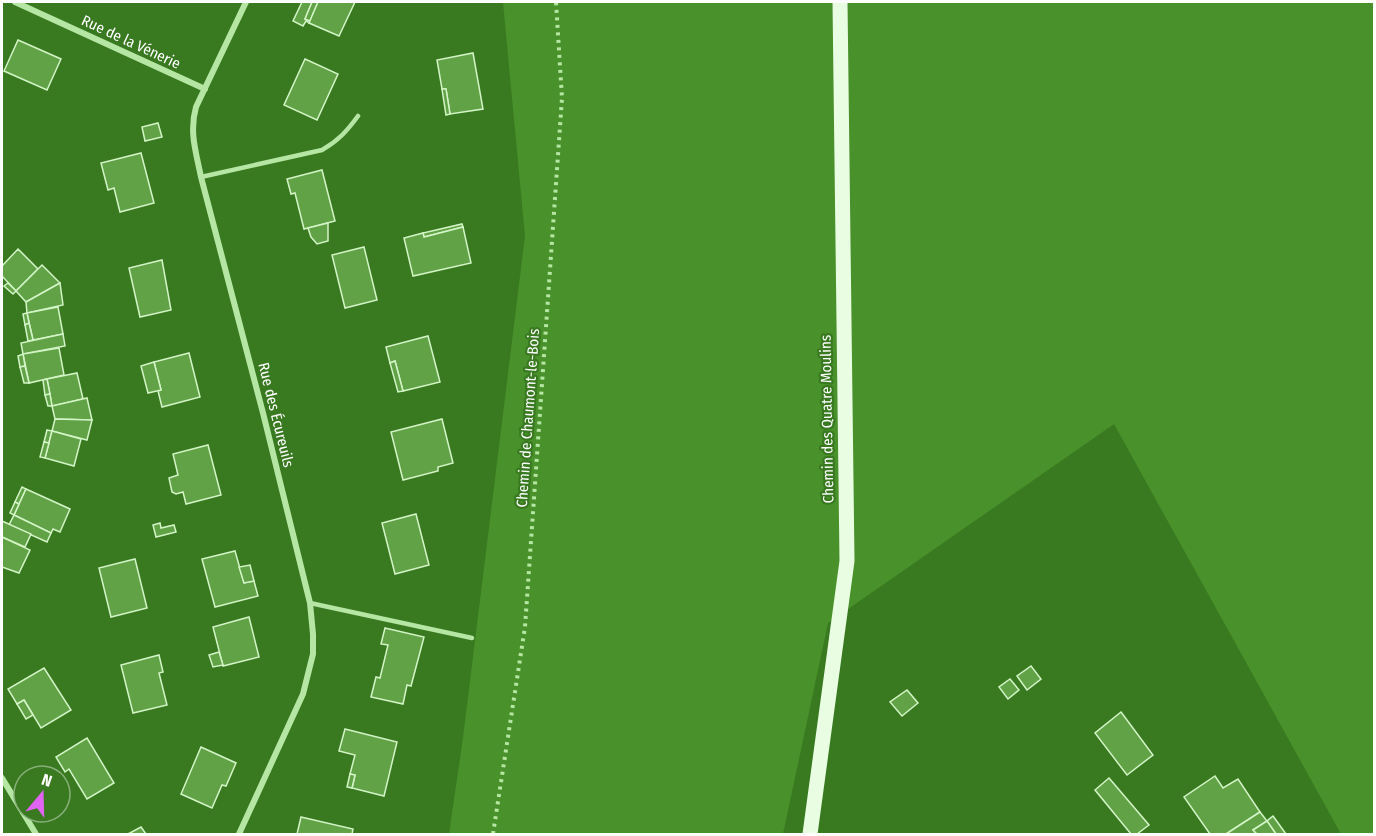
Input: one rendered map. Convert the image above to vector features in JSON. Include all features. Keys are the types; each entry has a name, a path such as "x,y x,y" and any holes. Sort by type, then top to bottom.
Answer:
{"main road":[{"name":"Chemin des Quatre Moulins","path":"810,834 847,561 840,2"}],"street":[{"name":"Rue de la Vénerie","path":"15,2 205,89"},
{"name":"Rue des Écureuils","path":"239,834 303,694 314,654 310,603 201,177 192,122 196,107 246,2"},
{"path":"2,778 36,834"}],"lane":[{"path":"201,177 322,150 334,144 346,133 358,116"},
{"path":"310,603 472,638"}],"path":[{"name":"Chemin de Chaumont-le-Bois","path":"493,834 526,615 562,98 556,2"}],"green space":[{"path":"503,2 1374,2 1374,834 1341,834 1114,424 828,623 783,834 449,834 525,236"}],"building":[{"path":"302,2 312,2 305,19 310,21 309,23 306,21 303,26 293,21"},
{"path":"312,2 318,2 310,21 305,19"},
{"path":"318,2 355,2 339,36 309,23"},
{"path":"18,40 61,59 47,90 4,71"},
{"path":"473,53 483,109 450,114 446,89 442,89 437,60"},
{"path":"305,59 338,74 317,120 284,105"},
{"path":"442,89 446,89 450,114 446,115"},
{"path":"158,123 162,137 145,141 142,127"},
{"path":"141,153 154,203 120,212 114,188 108,190 101,163"},
{"path":"322,170 335,221 304,229 295,193 291,194 287,179"},
{"path":"328,223 328,241 317,244 308,228"},
{"path":"462,224 463,227 424,237 423,233"},
{"path":"463,227 471,263 413,276 404,238 423,233 424,237"},
{"path":"364,247 377,300 345,308 332,255"},
{"path":"18,249 38,269 16,291 2,276 2,266"},
{"path":"162,260 171,310 140,317 129,268"},
{"path":"42,265 60,283 26,302 16,291"},
{"path":"8,283 16,291 13,294 4,286"},
{"path":"60,283 63,305 27,313 26,302"},
{"path":"58,307 63,334 33,340 27,313"},
{"path":"27,313 29,323 25,325 23,314"},
{"path":"29,323 33,340 28,341 25,325"},
{"path":"63,334 65,346 23,354 21,343"},
{"path":"428,336 440,382 403,391 395,361 390,363 386,347"},
{"path":"59,348 64,375 29,383 23,354"},
{"path":"189,353 200,397 162,407 158,391 161,390 154,362"},
{"path":"23,354 25,366 20,367 18,356"},
{"path":"395,361 403,391 398,392 390,363"},
{"path":"154,362 161,390 148,393 141,366"},
{"path":"25,366 29,383 24,383 20,367"},
{"path":"77,373 83,399 52,406 47,379"},
{"path":"47,379 50,394 45,395 43,380"},
{"path":"50,394 52,406 48,406 45,395"},
{"path":"87,398 92,420 55,419 52,406"},
{"path":"55,419 92,420 87,440 52,431"},
{"path":"442,419 453,463 438,467 438,471 403,480 391,432"},
{"path":"47,430 52,431 49,443 44,442"},
{"path":"52,431 81,439 74,466 45,458"},
{"path":"44,442 49,443 45,458 40,457"},
{"path":"208,445 221,495 186,504 183,492 176,494 172,492 169,478 178,475 173,454"},
{"path":"22,487 26,489 19,504 15,502"},
{"path":"26,489 70,509 60,532 53,529 51,533 14,515"},
{"path":"15,502 19,504 14,515 10,513"},
{"path":"416,514 429,565 395,574 382,523"},
{"path":"14,515 51,533 47,542 9,525"},
{"path":"2,521 31,534 25,547 2,537"},
{"path":"160,523 161,528 174,525 176,532 156,537 153,525"},
{"path":"2,537 30,550 19,573 2,567"},
{"path":"235,551 244,583 254,581 258,596 215,607 202,559"},
{"path":"135,559 147,608 111,617 99,568"},
{"path":"250,565 254,581 244,583 239,567"},
{"path":"249,617 259,657 223,666 213,627"},
{"path":"385,628 424,637 411,686 407,685 403,704 371,697 376,677 380,678 388,645 381,644"},
{"path":"219,652 223,665 213,667 209,655"},
{"path":"159,655 163,672 159,673 167,705 133,713 121,665"},
{"path":"1031,666 1041,679 1027,690 1017,676"},
{"path":"44,668 71,710 41,728 24,700 17,704 8,689"},
{"path":"1010,679 1019,690 1008,699 999,687"},
{"path":"907,690 918,703 902,716 890,702"},
{"path":"24,700 33,715 26,719 17,704"},
{"path":"1121,712 1153,755 1127,775 1095,733"},
{"path":"345,729 397,742 384,796 352,788 355,775 350,774 355,755 339,751"},
{"path":"87,738 114,783 87,799 72,774 72,764 60,764 56,757"},
{"path":"201,747 236,763 226,786 222,785 212,808 181,794"},
{"path":"350,774 355,775 352,788 347,787"},
{"path":"1215,776 1223,788 1238,779 1260,812 1226,834 1210,834 1184,797"},
{"path":"1109,778 1149,825 1137,834 1131,834 1095,790"},
{"path":"1260,812 1267,821 1253,830 1257,834 1226,834"},
{"path":"1273,816 1286,834 1276,834 1267,821"},
{"path":"301,817 353,829 352,834 297,834"},
{"path":"1267,821 1276,834 1257,834 1253,830"},
{"path":"141,827 146,834 128,834"}]}
